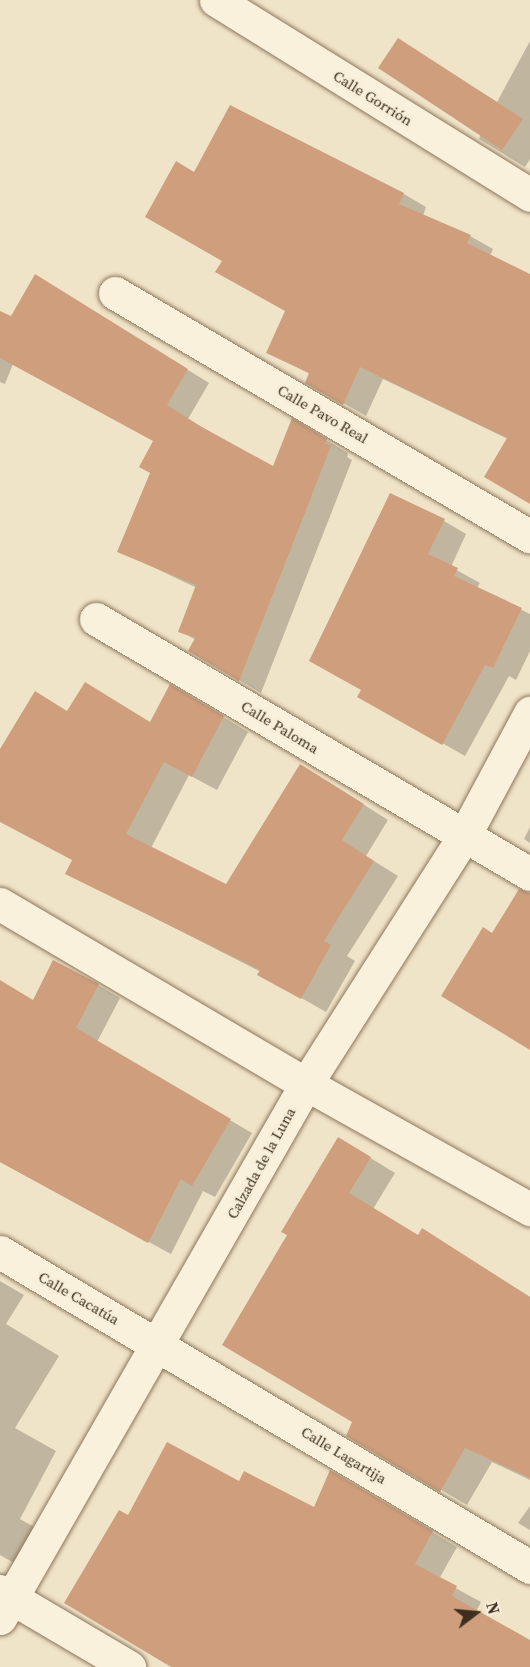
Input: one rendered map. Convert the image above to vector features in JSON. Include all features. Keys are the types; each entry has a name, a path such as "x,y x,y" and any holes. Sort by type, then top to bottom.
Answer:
{"street":[{"name":"Calle Gorrión","path":"216,0 530,195"},
{"name":"Calle Pavo Real","path":"115,293 530,536"},
{"name":"Calle Paloma","path":"96,619 530,874"},
{"name":"Calzada de la Luna","path":"4,1602 159,1344 306,1084 464,836 530,713"},
{"path":"0,904 306,1084 530,1209"},
{"name":"Calle Cacatúa","path":"0,1251 159,1344"},
{"name":"Calle Lagartija","path":"159,1344 530,1567"},
{"path":"4,1602 129,1667"}],"building":[{"path":"398,38 523,119 502,150 378,68"},
{"path":"230,105 404,193 399,204 471,235 467,243 530,274 530,504 484,477 507,438 360,367 343,405 305,383 309,373 266,353 285,311 215,272 222,261 145,217 176,161 194,172"},
{"path":"35,274 188,369 167,405 200,426 273,466 292,418 327,439 325,443 331,446 239,681 188,651 195,638 178,632 196,585 117,552 150,473 139,467 153,441 0,358 0,311 11,316"},
{"path":"390,493 445,519 428,554 458,568 454,576 522,608 493,668 485,665 442,745 357,697 361,690 309,661"},
{"path":"85,682 150,722 170,684 224,716 192,777 164,762 126,834 226,884 300,764 364,804 342,840 374,861 324,941 331,945 301,999 257,975 260,970 65,874 72,860 0,822 0,749 35,691 67,711"},
{"path":"519,889 530,893 530,1050 441,996 483,927 492,933"},
{"path":"53,960 99,984 76,1028 231,1119 192,1186 181,1179 148,1243 0,1162 0,980 33,1000"},
{"path":"338,1137 371,1157 349,1193 418,1235 422,1228 530,1297 530,1478 465,1448 440,1492 346,1436 352,1422 222,1345 287,1235 281,1232"},
{"path":"167,1442 239,1481 244,1471 314,1507 330,1470 433,1531 415,1564 457,1586 452,1596 530,1640 530,1667 171,1667 64,1603 119,1510 128,1515"}]}
